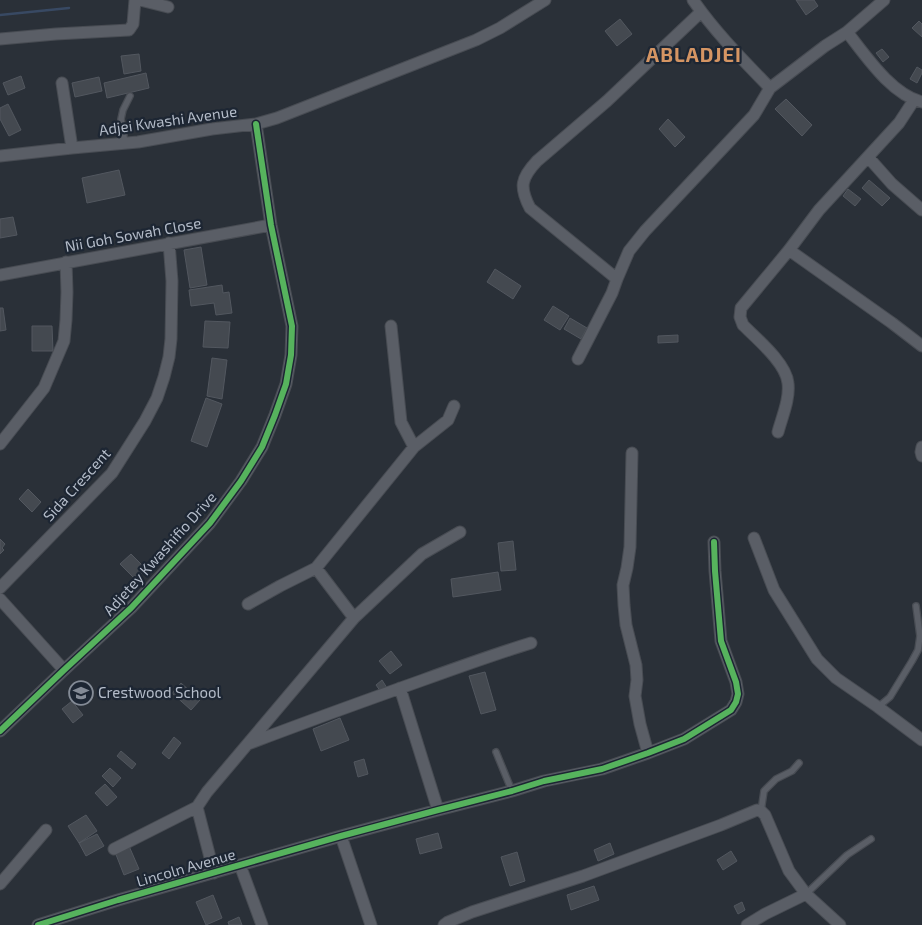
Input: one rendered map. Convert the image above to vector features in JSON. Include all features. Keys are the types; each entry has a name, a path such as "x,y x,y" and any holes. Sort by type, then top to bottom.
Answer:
{"street":[{"path":"140,0 168,7"},
{"name":"Adjei Kwashi Avenue","path":"0,156 124,144 256,124 277,118 476,40 546,0"},
{"path":"693,0 735,52 770,88"},
{"path":"578,359 612,293 629,252 645,231 754,115 770,88 825,46 848,32 884,0"},
{"path":"0,39 128,30 133,24 134,6"},
{"path":"618,279 530,208 523,196 523,183 528,170 537,161 607,101 701,12"},
{"path":"778,432 787,399 788,383 785,371 778,360 743,325 740,317 741,308 819,210 918,101 885,80 848,32"},
{"path":"62,83 72,148"},
{"name":"Adjetey Kwashifio Drive","path":"0,732 131,608 210,523 241,481 262,447 286,384 291,355 292,326 272,225 256,124"},
{"path":"868,157 892,184 922,210"},
{"name":"Nii Goh Sowah Close","path":"0,275 272,225"},
{"name":"Sida Crescent","path":"0,588 112,473 145,422 157,398 169,357 171,339 172,281 169,243"},
{"path":"789,250 922,346"},
{"path":"0,444 44,388 64,341 68,292 66,262"},
{"path":"391,326 401,422 414,447"},
{"path":"248,604 316,568 414,447 448,420 454,406"},
{"path":"922,447 922,456"},
{"path":"632,452 630,547 623,584 624,605 626,625 636,665 635,696 648,753"},
{"path":"114,848 197,807 246,745 354,618 422,554 460,532"},
{"path":"754,538 774,590 817,659 836,678 922,740"},
{"name":"Lincoln Avenue","path":"38,925 341,836 544,782 602,769 684,739 731,710 738,694 736,682 720,641 714,571 714,542"},
{"path":"316,568 354,618"},
{"path":"0,599 64,670"},
{"path":"246,745 307,721 506,650 531,643"},
{"path":"400,688 438,810"},
{"path":"197,807 214,873"},
{"path":"444,925 472,912 583,876 712,829 757,810 765,815 789,871 806,894 840,925"},
{"path":"0,884 46,830"},
{"path":"341,836 371,925"},
{"path":"240,865 262,925"},
{"path":"747,925 806,894"}],"lane":[{"path":"124,144 121,119 130,96"},
{"path":"878,707 890,697 918,650 920,636 916,606"},
{"path":"496,752 512,791"},
{"path":"761,811 764,791 800,763"},
{"path":"806,894 847,855 871,839"}],"building":[{"path":"796,0 814,0 818,6 806,15"},
{"path":"620,19 632,34 617,46 605,31"},
{"path":"919,21 922,24 922,37 912,28"},
{"path":"882,49 889,57 883,62 876,53"},
{"path":"139,54 141,71 124,74 121,56"},
{"path":"917,67 922,70 922,73 917,83 910,79"},
{"path":"146,73 149,88 107,98 104,83"},
{"path":"21,76 25,88 8,95 3,83"},
{"path":"99,77 102,91 75,97 72,83"},
{"path":"786,99 812,125 802,136 775,109"},
{"path":"8,104 21,130 9,136 0,119 0,108"},
{"path":"668,119 685,137 675,147 659,129"},
{"path":"119,170 125,195 87,203 82,178"},
{"path":"869,180 890,198 882,206 862,188"},
{"path":"848,189 861,199 855,206 843,196"},
{"path":"13,217 17,235 0,238 0,219"},
{"path":"201,247 207,285 190,288 184,250"},
{"path":"495,269 521,286 513,299 487,282"},
{"path":"222,285 223,293 229,292 232,313 216,315 214,303 191,306 189,290"},
{"path":"553,306 569,316 560,330 544,320"},
{"path":"0,308 3,308 6,330 0,331"},
{"path":"570,318 587,328 581,339 564,329"},
{"path":"205,321 230,322 228,348 203,347"},
{"path":"32,326 52,326 53,351 32,351"},
{"path":"678,335 678,342 658,343 658,336"},
{"path":"212,358 227,360 222,399 207,396"},
{"path":"206,398 222,404 207,447 191,441"},
{"path":"28,489 41,502 32,512 19,499"},
{"path":"0,539 5,544 2,548 4,550 0,554"},
{"path":"513,541 516,570 501,571 498,543"},
{"path":"131,554 146,569 135,579 120,564"},
{"path":"498,572 501,590 453,597 451,579"},
{"path":"391,651 402,665 390,674 379,661"},
{"path":"485,672 496,710 481,714 469,676"},
{"path":"382,680 387,688 381,692 376,685"},
{"path":"181,683 200,700 191,710 172,693"},
{"path":"72,701 83,715 73,723 62,709"},
{"path":"340,718 349,740 321,751 313,729"},
{"path":"174,737 181,743 169,759 162,753"},
{"path":"121,751 136,764 132,769 117,756"},
{"path":"364,759 368,774 358,777 354,762"},
{"path":"110,768 121,778 113,787 102,776"},
{"path":"105,784 117,797 107,806 95,793"},
{"path":"86,815 97,831 79,843 68,826"},
{"path":"438,833 442,848 420,854 416,839"},
{"path":"97,834 104,846 86,856 79,843"},
{"path":"610,843 614,854 598,861 594,850"},
{"path":"129,846 139,869 124,875 115,852"},
{"path":"731,851 737,861 723,870 717,860"},
{"path":"517,852 525,881 510,886 501,857"},
{"path":"594,886 599,900 571,910 567,895"},
{"path":"213,895 222,918 206,925 196,902"},
{"path":"742,902 745,910 738,914 734,906"},
{"path":"239,917 242,925 229,925 228,922"}],"waterway":[{"path":"0,15 69,8"}],"cycle path":[{"path":"0,731 131,608 210,523 241,481 262,447 286,384 291,355 292,326 271,225 256,124"},
{"path":"38,925 341,836 544,781 602,769 684,739 731,710 738,694 736,682 721,641 714,542"}],"place":[{"name":"Crestwood School","path":"81,693"}],"district":[{"name":"ABLADJEI","path":"694,55"}]}
